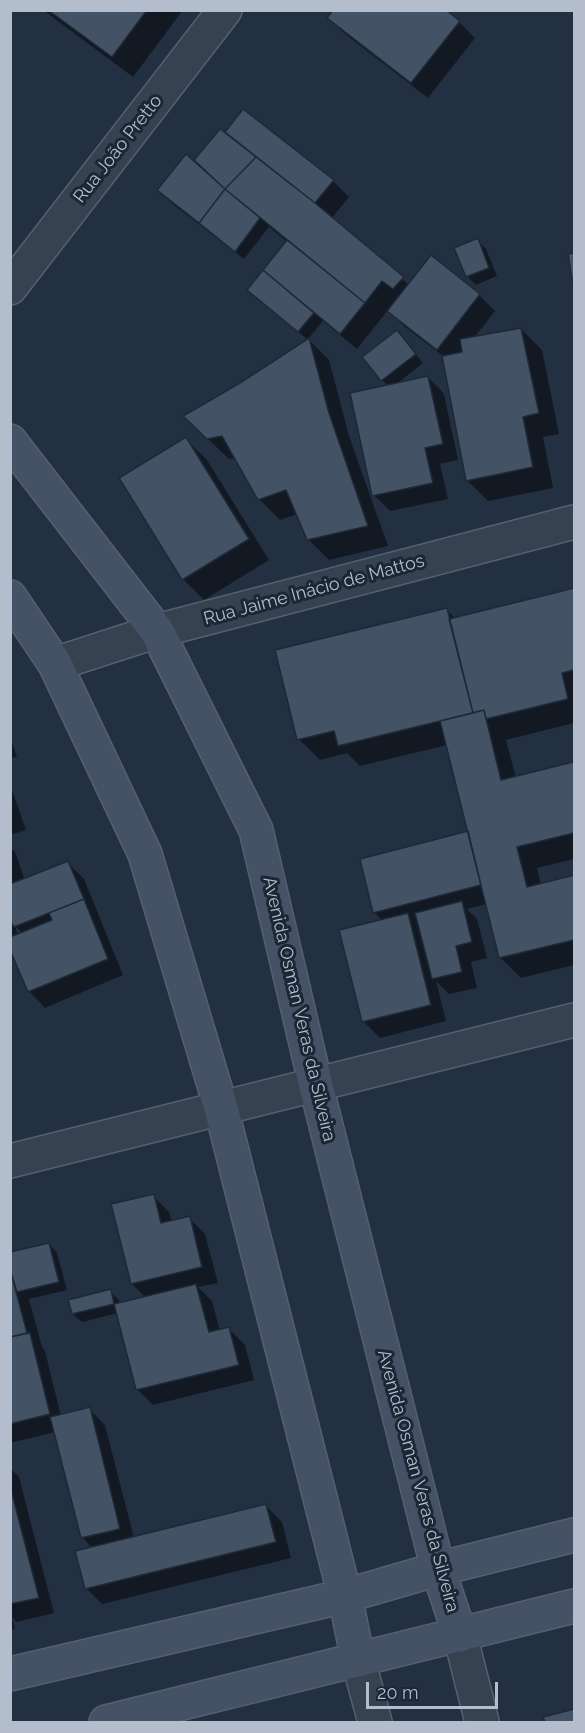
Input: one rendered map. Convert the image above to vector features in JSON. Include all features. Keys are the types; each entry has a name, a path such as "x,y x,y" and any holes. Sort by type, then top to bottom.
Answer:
{"main road":[{"name":"Avenida Osman Veras da Silveira","path":"10,441 157,631 256,830 316,1086 438,1569 460,1635"},
{"path":"10,597 55,664 145,854 221,1108 345,1596 358,1660"},
{"path":"10,1674 345,1596 438,1569 574,1535"},
{"path":"106,1722 574,1606"}],"street":[{"name":"Rua João Pretto","path":"10,288 225,10"},
{"name":"Rua Jaime Inácio de Mattos","path":"55,664 157,631 574,522"},
{"path":"10,1161 574,1020"},
{"path":"460,1635 482,1722"},
{"path":"358,1660 375,1722"}],"building":[{"path":"48,10 147,10 112,57"},
{"path":"333,10 446,10 460,21 411,83 327,18"},
{"path":"243,109 334,180 315,203 225,132"},
{"path":"220,129 256,157 225,189 194,160"},
{"path":"186,154 225,189 199,223 157,190"},
{"path":"256,157 404,277 393,289 382,281 365,303 225,189"},
{"path":"225,189 260,218 235,252 199,223"},
{"path":"478,238 489,268 466,277 454,248"},
{"path":"287,240 365,303 340,334 263,270"},
{"path":"574,253 574,291 568,254"},
{"path":"431,255 480,294 437,350 387,311"},
{"path":"263,270 314,313 298,332 247,290"},
{"path":"521,328 539,413 523,417 533,467 466,481 442,356 462,352 460,339"},
{"path":"397,330 416,354 381,381 362,357"},
{"path":"309,338 329,413 368,526 307,540 286,490 258,500 222,436 207,439 183,416 240,383"},
{"path":"428,376 443,444 425,448 433,483 372,496 350,393"},
{"path":"186,437 249,539 182,580 119,478"},
{"path":"574,588 574,670 562,673 568,699 486,719 484,710 473,713 449,619"},
{"path":"447,608 473,713 338,746 334,731 297,740 275,650"},
{"path":"484,710 501,780 573,762 574,766 574,833 517,847 527,887 574,875 574,940 499,958 440,721"},
{"path":"468,831 481,885 373,913 360,859"},
{"path":"68,861 84,899 14,927 10,920 10,884"},
{"path":"84,899 108,959 28,992 10,950 10,937 52,920 49,913"},
{"path":"462,901 472,942 456,946 462,972 432,979 415,913"},
{"path":"408,913 431,1005 362,1022 339,930"},
{"path":"154,1194 161,1223 190,1216 202,1267 131,1284 111,1204"},
{"path":"49,1243 59,1282 17,1292 10,1269 10,1252"},
{"path":"10,1269 27,1333 10,1337"},
{"path":"196,1284 209,1332 229,1327 239,1365 136,1390 114,1304"},
{"path":"111,1289 114,1304 72,1314 68,1300"},
{"path":"30,1333 50,1414 10,1424 10,1337"},
{"path":"90,1407 120,1529 81,1538 50,1417"},
{"path":"10,1486 39,1598 10,1604"},
{"path":"266,1504 276,1542 85,1589 75,1551"},
{"path":"574,1709 574,1722 545,1722 543,1717"}]}
